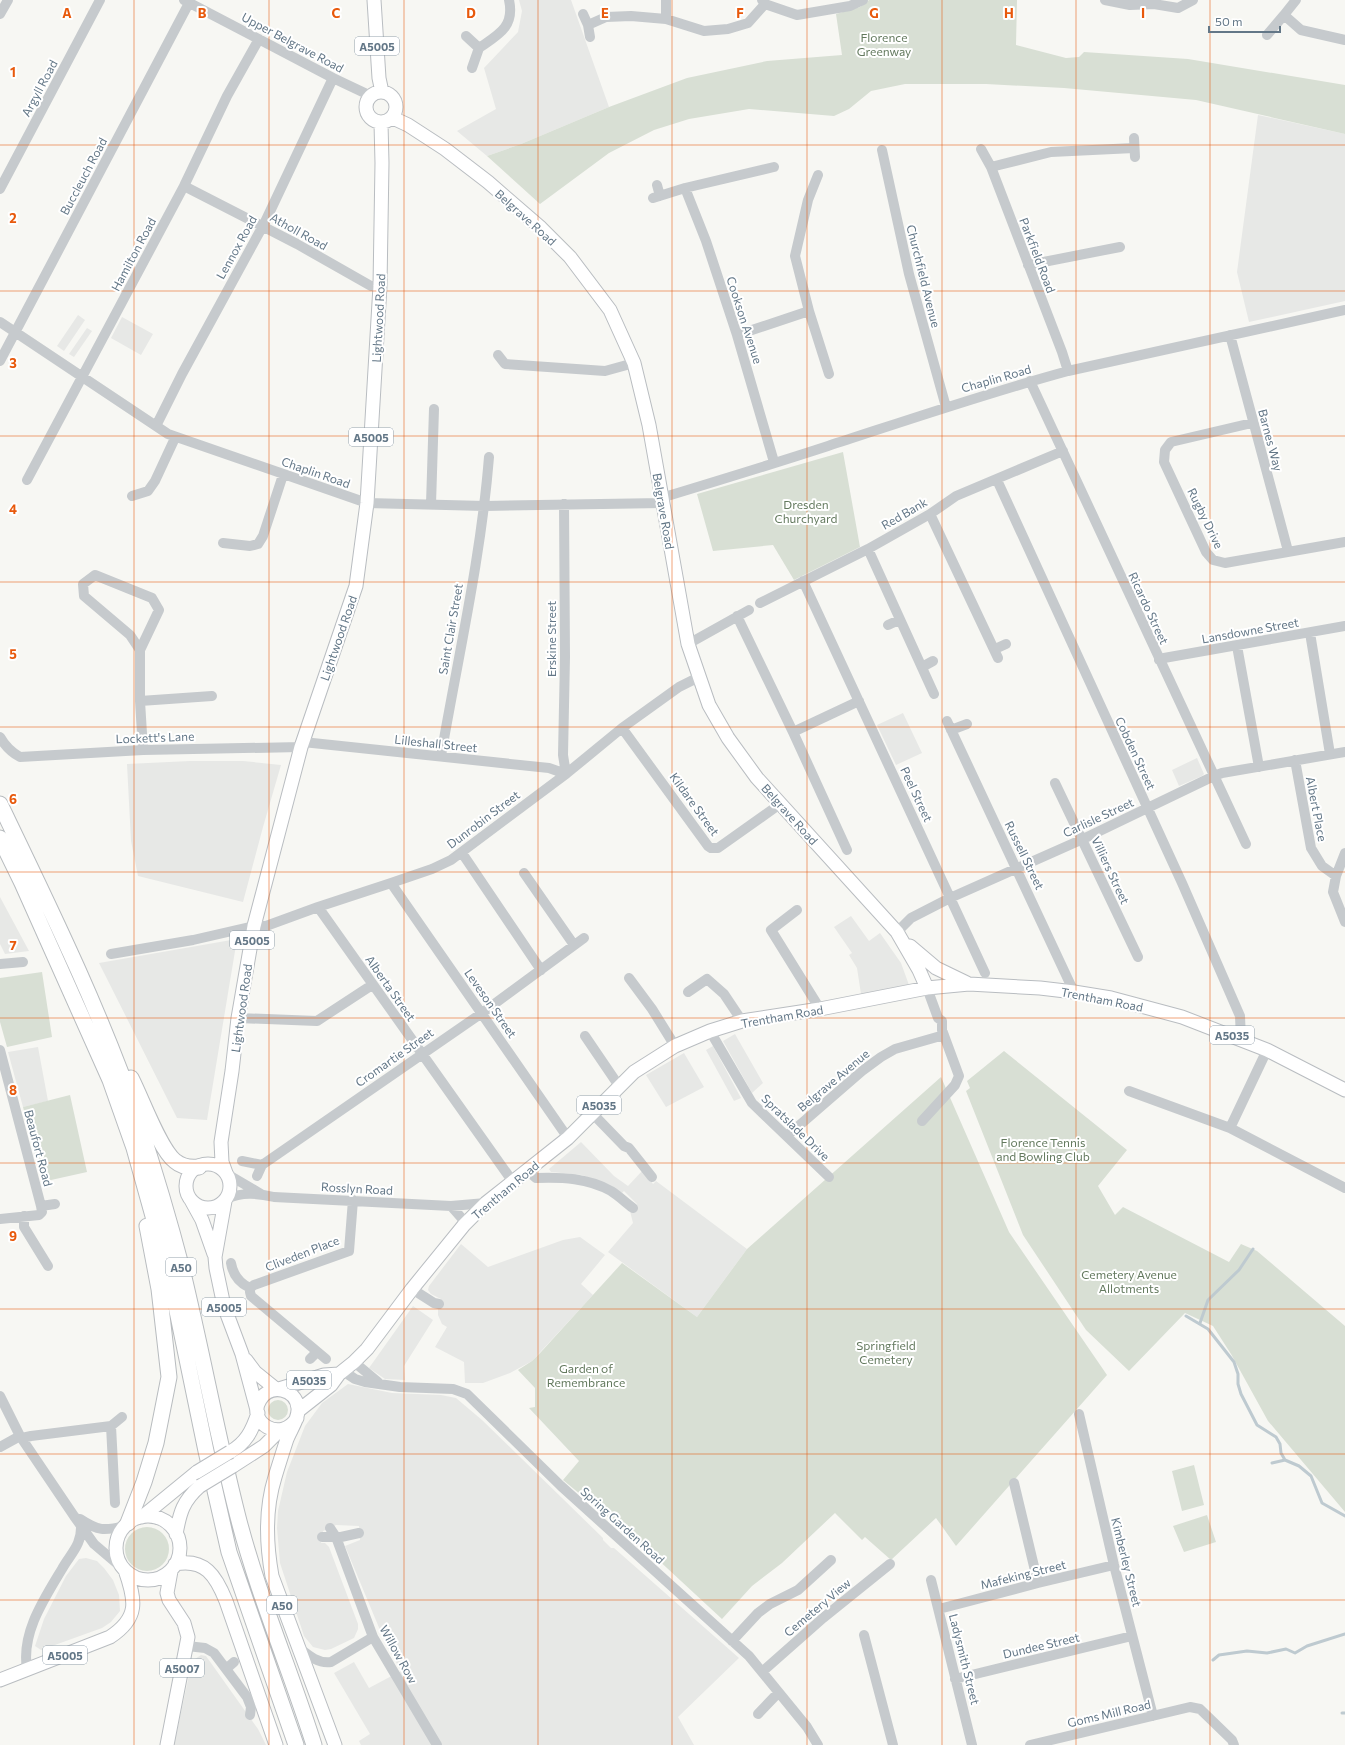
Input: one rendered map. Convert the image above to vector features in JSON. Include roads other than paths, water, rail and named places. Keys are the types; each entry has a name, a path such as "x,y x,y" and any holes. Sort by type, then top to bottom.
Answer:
{"highway":[{"name":"A50","path":"0,804 50,908 90,997 127,1089 182,1268 219,1442 244,1538 275,1634 300,1700 314,1745"},
{"name":"A50","path":"0,838 22,883 110,1080 129,1135 170,1277 229,1552 296,1745"},
{"path":"90,997 167,1152 176,1162 182,1165 188,1167 200,1166"},
{"path":"126,1525 144,1482 156,1443 169,1377 159,1289 129,1135"}],"main road":[{"name":"A5005","path":"374,0 378,62 376,94 366,104 368,114 373,121 387,120 396,113 396,102 391,95 376,94"},
{"name":"Lightwood Road","path":"226,1174 222,1162 221,1142 232,1071 238,1018 254,926 302,744 356,586 367,503 380,286 382,179 387,120"},
{"name":"Belgrave Road","path":"387,120 408,125 445,149 488,182 541,228 578,267 610,310 634,363 649,425 688,644 709,705 728,738 758,778 899,935 936,968 969,984"},
{"name":"Belgrave Road","path":"899,935 919,970 927,988"},
{"name":"Trentham Road","path":"341,1372 354,1362 381,1331 412,1289 466,1223 486,1203 568,1138 634,1072 675,1046 710,1031 742,1021 905,994 927,988 969,984 1040,988 1111,998 1182,1017 1267,1050 1345,1090"},
{"name":"Lightwood Road","path":"200,1166 210,1157 221,1142"},
{"path":"214,1165 226,1174 230,1187 225,1200 221,1204 210,1208 197,1205 191,1199 187,1190 187,1181 190,1174 200,1166 214,1165"},
{"name":"A5005","path":"191,1199 202,1220 215,1257 224,1306 242,1354 257,1411"},
{"name":"A5005","path":"215,1257 225,1200"},
{"name":"A5005","path":"242,1354 255,1372 278,1389"},
{"name":"A5035","path":"278,1389 324,1375 341,1372"},
{"name":"A5035","path":"298,1414 331,1385 341,1372"},
{"path":"257,1411 261,1422 265,1426 270,1429 280,1430 288,1428 298,1414 297,1403 294,1397 287,1392 278,1389 265,1394 258,1403 250,1435 242,1444 197,1472 142,1517 126,1525 119,1534 116,1547 117,1557 123,1568 135,1578 150,1580 162,1577 173,1568 192,1563 200,1565 210,1573 217,1582 228,1608 276,1745"},
{"name":"A50","path":"298,1414 274,1482 267,1536 272,1576 335,1745"},
{"path":"176,1534 179,1515 184,1503 200,1486 264,1446 280,1430"},
{"path":"142,1517 153,1517 159,1519 170,1526 176,1534"},
{"name":"A5007","path":"167,1745 188,1637 184,1623 169,1600 167,1593 173,1568 180,1551 176,1534"},
{"name":"A5005","path":"0,1680 106,1639 120,1631 127,1623 132,1612 130,1584 123,1568"}],"street":[{"path":"0,14 8,0"},
{"name":"Argyll Road","path":"0,189 100,0"},
{"path":"472,68 479,48 502,32 510,21 508,0"},
{"path":"666,0 666,19"},
{"path":"588,25 606,17 631,16 666,19 704,31 728,30 748,23 764,2 797,16 850,6 863,0"},
{"path":"1108,0 1130,5 1154,4 1178,8 1193,0"},
{"path":"1268,35 1296,0"},
{"name":"Upper Belgrave Road","path":"186,2 333,78 376,94"},
{"name":"Buccleuch Road","path":"0,360 186,2"},
{"path":"583,14 588,25 590,38"},
{"path":"1284,15 1301,30 1345,40"},
{"path":"466,36 479,48"},
{"name":"Hamilton Road","path":"27,480 184,186 227,96 259,39"},
{"name":"Lennox Road","path":"156,426 182,374 262,226 333,78"},
{"path":"991,167 1051,152 1135,153 1134,138"},
{"name":"Churchfield Avenue","path":"882,150 908,274 946,406"},
{"name":"Parkfield Road","path":"981,150 991,167 1062,352 1068,372"},
{"path":"657,185 657,197 685,188 774,167"},
{"path":"818,175 808,200 795,256 809,311 829,374"},
{"name":"Atholl Road","path":"184,186 262,226 371,286 380,286"},
{"name":"Cookson Avenue","path":"685,188 706,241 737,335 774,462"},
{"path":"1028,265 1120,247"},
{"name":"Chaplin Road","path":"0,322 175,438 367,503 485,506 662,501 774,462 835,444 946,406 1030,382 1068,372 1345,310"},
{"path":"737,335 809,311"},
{"name":"Barnes Way","path":"1230,335 1252,423 1288,551"},
{"path":"498,355 505,364 541,368 605,370 634,363"},
{"name":"Ricardo Street","path":"1030,382 1246,844"},
{"path":"431,504 434,409"},
{"name":"Rugby Drive","path":"1252,423 1171,442 1165,450 1164,462 1206,552 1213,560 1225,563 1345,542"},
{"path":"132,496 148,491 155,481 175,438"},
{"name":"Red Bank","path":"760,603 868,549 930,514 956,496 1063,451"},
{"name":"Saint Clair Street","path":"440,756 477,560 485,506 489,457"},
{"path":"223,543 250,546 258,544 263,536 284,475"},
{"name":"Cobden Street","path":"996,480 1182,883 1240,1016 1241,1039"},
{"name":"Erskine Street","path":"564,504 565,657 563,755 566,774"},
{"path":"930,514 996,654 1006,644"},
{"path":"868,549 934,694"},
{"path":"140,650 130,635 84,596 83,584 95,574 152,598 159,610 140,650 140,701 143,750"},
{"name":"Peel Street","path":"803,581 833,634 859,701 950,898 979,968"},
{"path":"688,644 748,610"},
{"path":"737,616 793,732 847,850"},
{"path":"888,625 899,620"},
{"name":"Lansdowne Street","path":"1159,660 1345,626"},
{"path":"1310,632 1330,754"},
{"path":"1237,646 1258,767"},
{"path":"922,667 933,661"},
{"name":"Dunrobin Street","path":"111,954 193,940 254,926 266,926 432,869 462,853 566,774 622,728 679,687 699,677"},
{"path":"140,701 212,696"},
{"path":"793,732 859,701"},
{"name":"Russell Street","path":"967,724 949,725 1074,992"},
{"name":"Kildare Street","path":"622,728 708,846 711,848 718,848 780,804"},
{"name":"Lockett's Lane","path":"0,737 4,744 12,752 20,757 143,750 302,744"},
{"name":"Lilleshall Street","path":"302,744 440,756 549,768 566,774"},
{"name":"Carlisle Street","path":"899,935 911,918 950,898 1083,839 1214,776 1222,773 1345,752"},
{"name":"Albert Place","path":"1295,760 1311,848 1322,866 1336,876"},
{"name":"Villiers Street","path":"1055,783 1065,792 1083,839 1138,957"},
{"path":"462,853 541,970"},
{"path":"1345,853 1336,876 1333,892 1345,922"},
{"path":"524,873 574,945"},
{"name":"Leveson Street","path":"391,883 568,1138"},
{"name":"Alberta Street","path":"318,907 513,1182"},
{"path":"797,910 771,930 820,1009"},
{"name":"Cromartie Street","path":"262,1165 482,1012 584,938"},
{"path":"0,964 23,962"},
{"path":"629,978 652,1009 675,1046"},
{"path":"688,992 707,979 724,994 742,1021"},
{"path":"238,1018 317,1021 372,985"},
{"path":"922,1121 958,1081 959,1076 942,1030 943,1024 938,1018 927,988"},
{"name":"Spratslade Drive","path":"710,1031 752,1103 829,1177"},
{"name":"Belgrave Avenue","path":"787,1136 862,1070 881,1057 895,1049 944,1035"},
{"path":"585,1036 619,1086"},
{"name":"Beaufort Road","path":"0,1050 41,1206"},
{"path":"1230,1128 1267,1050"},
{"path":"1129,1091 1230,1128 1345,1188"},
{"path":"592,1113 624,1146 629,1148 652,1177"},
{"path":"242,1161 262,1165 257,1176"},
{"path":"528,1171 536,1178 568,1178 589,1182 612,1192 633,1208"},
{"name":"Rosslyn Road","path":"226,1174 263,1195"},
{"name":"Rosslyn Road","path":"225,1200 243,1194 274,1197 451,1206 486,1203"},
{"name":"Cliveden Place","path":"250,1288 254,1285 349,1251 353,1200"},
{"path":"0,1219 39,1215 42,1212 41,1206 55,1204"},
{"path":"451,1206 466,1223"},
{"path":"24,1216 24,1227 48,1266"},
{"path":"231,1263 234,1274 239,1281 250,1288 252,1296 314,1355 326,1359"},
{"path":"412,1289 434,1303 439,1304"},
{"name":"Spring Garden Road","path":"354,1362 378,1382 388,1386 453,1389 467,1394 561,1486 732,1641 763,1672 778,1693 807,1727 818,1745"},
{"name":"Spring Garden Road","path":"341,1372 361,1381 378,1382"},
{"path":"0,1396 21,1437 94,1544 123,1568"},
{"name":"Kimberley Street","path":"1079,1414 1114,1565 1154,1716"},
{"path":"0,1447 21,1437 112,1426 122,1417"},
{"path":"112,1426 118,1488 114,1503"},
{"path":"1014,1483 1038,1583"},
{"path":"74,1516 93,1527 102,1530 126,1525"},
{"path":"27,1669 25,1656 26,1646 34,1620 62,1568 79,1544 81,1525"},
{"name":"Willow Row","path":"330,1528 336,1537 373,1638 437,1745"},
{"path":"322,1537 336,1537 359,1533"},
{"path":"732,1641 758,1613 770,1604 798,1590 831,1560"},
{"name":"Cemetery View","path":"763,1672 823,1618 890,1564"},
{"name":"Mafeking Street","path":"939,1609 1114,1565"},
{"name":"Ladysmith Street","path":"930,1580 939,1609 972,1745"},
{"path":"864,1635 893,1745"},
{"name":"Dundee Street","path":"956,1679 1132,1636"},
{"path":"298,1647 308,1655 326,1663 331,1662 373,1638"},
{"path":"187,1646 205,1648 214,1653 247,1697 251,1707 250,1715"},
{"path":"226,1669 234,1662"},
{"path":"758,1714 778,1693"},
{"name":"Goms Mill Road","path":"1030,1745 1190,1707 1200,1709 1232,1740 1234,1745"}],"waterway":[{"path":"1200,1323 1208,1300 1239,1270 1253,1249"},
{"path":"1186,1316 1208,1329 1234,1362 1238,1374 1238,1384 1241,1394 1257,1425 1276,1437 1285,1460 1299,1466 1311,1476 1322,1503 1345,1516"},
{"path":"1272,1463 1285,1460"},
{"path":"1213,1660 1219,1655 1247,1651 1267,1653 1286,1649 1295,1653 1307,1646 1345,1634"}],"park label":[{"name":"Florence Greenway","path":"884,44"},
{"name":"Dresden Churchyard","path":"806,511"},
{"name":"Florence Tennis and Bowling Club","path":"1043,1149"},
{"name":"Cemetery Avenue Allotments","path":"1129,1281"},
{"name":"Springfield Cemetery","path":"886,1352"},
{"name":"Garden of Remembrance","path":"586,1375"}]}
